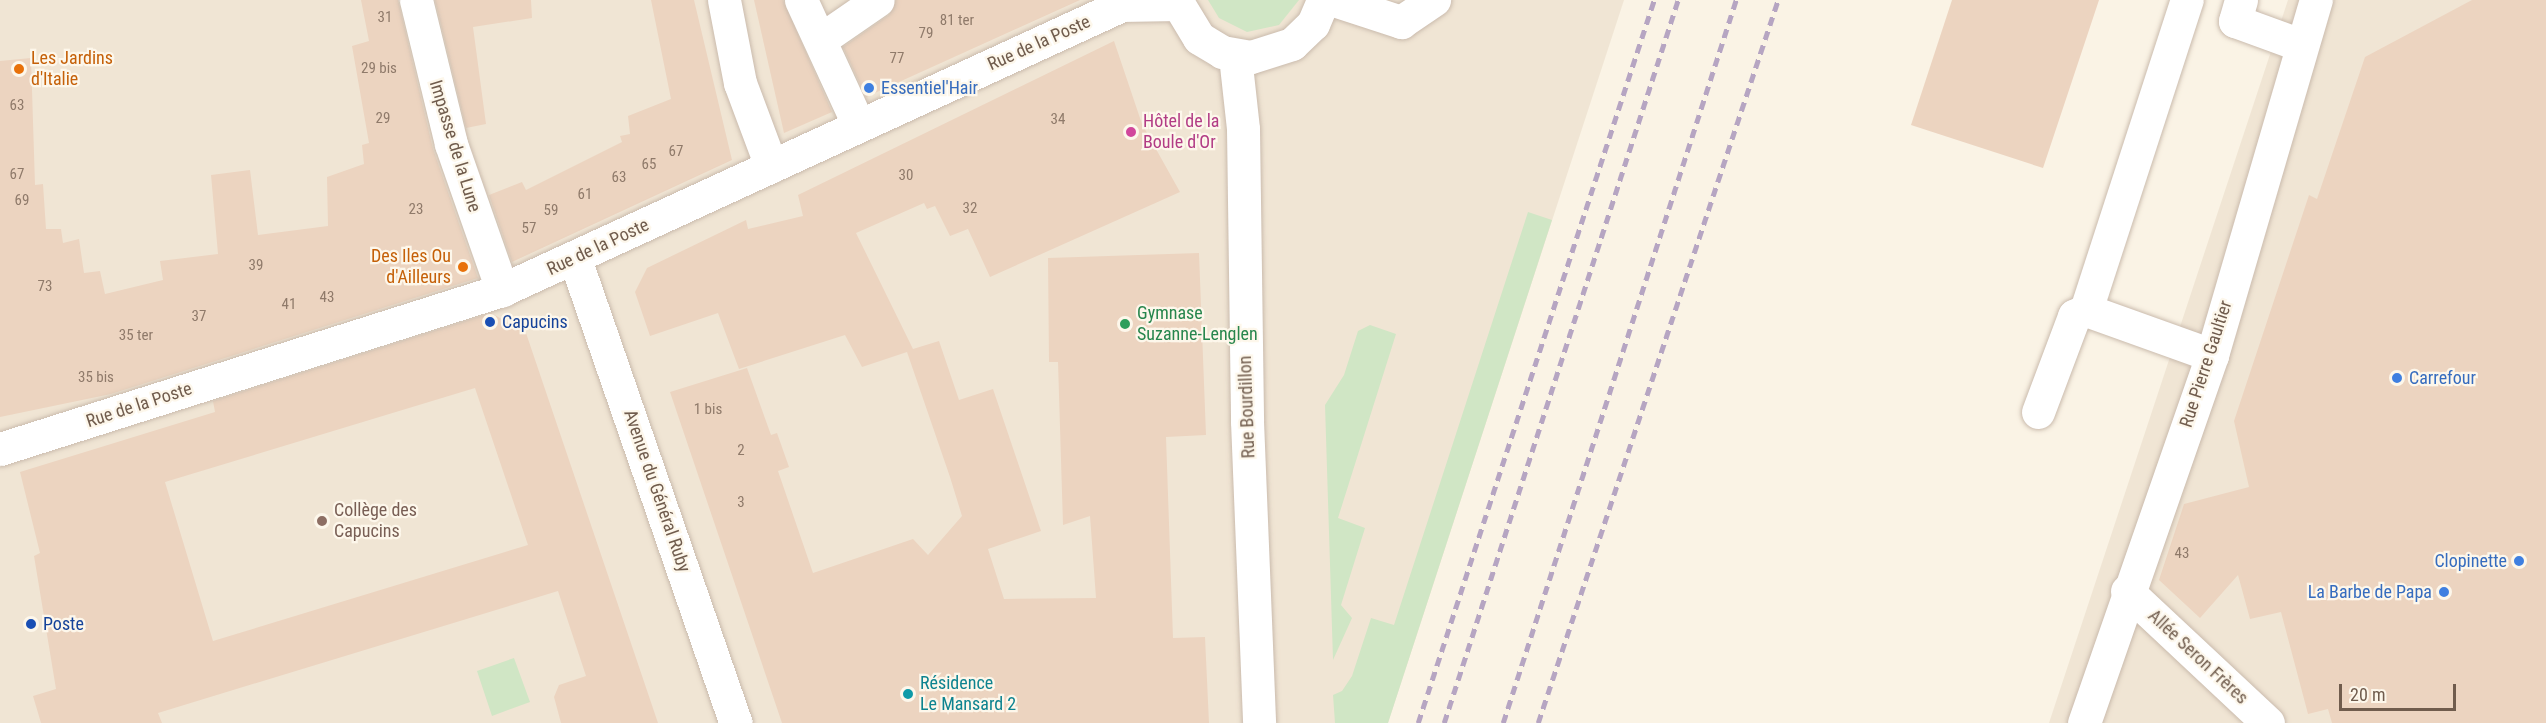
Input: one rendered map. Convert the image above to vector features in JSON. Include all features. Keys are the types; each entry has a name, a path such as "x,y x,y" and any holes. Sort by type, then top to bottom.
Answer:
{"street":[{"name":"Impasse de la Lune","path":"416,0 451,144 502,290"},
{"path":"724,0 740,83 771,166"},
{"path":"801,0 853,113"},
{"path":"820,40 878,0"},
{"path":"1177,2 1199,38 1235,56 1265,56 1292,44 1313,24 1323,0"},
{"path":"1352,3 1401,22 1434,0"},
{"path":"2038,412 2074,316 2086,310 2187,0"},
{"path":"2241,0 2235,21 2301,45"},
{"name":"Rue Pierre Gaultier","path":"2084,723 2127,591 2212,355 2316,0"},
{"name":"Rue de la Poste","path":"0,449 502,290 575,259 771,166 1122,5 1177,2"},
{"name":"Rue Bourdillon","path":"1235,56 1243,129 1247,421 1258,723"},
{"name":"Avenue du Général Ruby","path":"575,259 736,723"},
{"path":"2086,310 2212,355"},
{"name":"Allée Seron Frères","path":"2127,591 2268,723"}],"shaded area":[{"path":"0,0 1624,0 1388,723 0,723"},
{"name":"Carrefour","path":"2288,0 2546,0 2546,723 2049,723"}],"green space":[{"path":"1208,0 1299,0 1279,25 1247,32 1219,18"},
{"path":"1528,212 1552,220 1388,723 1335,723 1333,695 1342,691 1352,676 1371,618 1394,625"},
{"path":"1370,325 1396,334 1338,518 1365,528 1341,605 1352,618 1333,660 1325,405 1344,375 1358,331"},
{"path":"514,658 530,702 492,716 477,671"}],"building":[{"path":"361,0 398,0 433,149 478,278 111,394 0,417 0,61 31,58 35,185 43,184 46,229 61,229 63,243 79,239 84,273 100,271 105,294 163,280 160,261 218,254 211,175 250,170 258,235 328,226 327,177 364,164 362,145 369,143 352,46 369,41"},
{"path":"435,0 531,0 532,18 473,27 486,124 466,128"},
{"path":"651,0 694,0 732,160 512,262 489,195 522,182 526,190 622,142 620,136 630,134 628,116 671,99"},
{"path":"754,0 783,0 832,112 784,133"},
{"path":"896,0 1080,0 866,97 843,47 889,15"},
{"path":"1952,0 2099,0 2043,168 1911,125"},
{"name":"Carrefour","path":"2472,0 2546,0 2546,723 2332,723 2328,709 2308,714 2281,612 2250,619 2238,575 2200,618 2159,580 2184,504 2249,487 2234,421 2309,195 2317,199 2365,57"},
{"path":"1114,41 1142,124 1180,192 990,277 968,229 950,236 935,206 927,209 924,203 856,233 913,349 939,341 959,400 993,389 1041,531 988,549 1004,599 1096,598 1090,516 1063,525 1058,362 1049,362 1048,258 1199,253 1206,435 1166,437 1173,638 1205,637 1209,723 782,723 670,392 747,368 771,435 777,433 789,467 778,471 813,573 913,539 928,555 962,516 950,477 907,352 862,367 845,335 739,369 718,313 650,336 635,292 647,268 746,220 748,229 803,216 798,195"},
{"path":"491,313 526,333 658,723 561,723 554,697 559,685 586,676 558,591 158,713 162,723 41,723 33,696 56,689 34,556 40,553 20,472 215,412 213,401","holes":["475,388 528,545 213,641 165,482"]}],"railway":[{"path":"1418,723 1654,0"},
{"path":"1444,723 1678,0"},
{"path":"1503,723 1736,0"},
{"path":"1538,723 1778,0"}],"place":[{"name":"Les Jardins d'Italie","path":"19,69"},
{"name":"Essentiel'Hair","path":"869,88"},
{"name":"Hôtel de la Boule d'Or","path":"1131,132"},
{"name":"Des Iles Ou d'Ailleurs","path":"463,267"},
{"name":"Capucins","path":"490,322"},
{"name":"Gymnase Suzanne-Lenglen","path":"1125,324"},
{"name":"Carrefour","path":"2397,378"},
{"name":"Collège des Capucins","path":"322,521"},
{"name":"Clopinette","path":"2519,561"},
{"name":"La Barbe de Papa","path":"2444,592"},
{"name":"Poste","path":"31,624"},
{"name":"Résidence Le Mansard 2","path":"908,694"}]}
